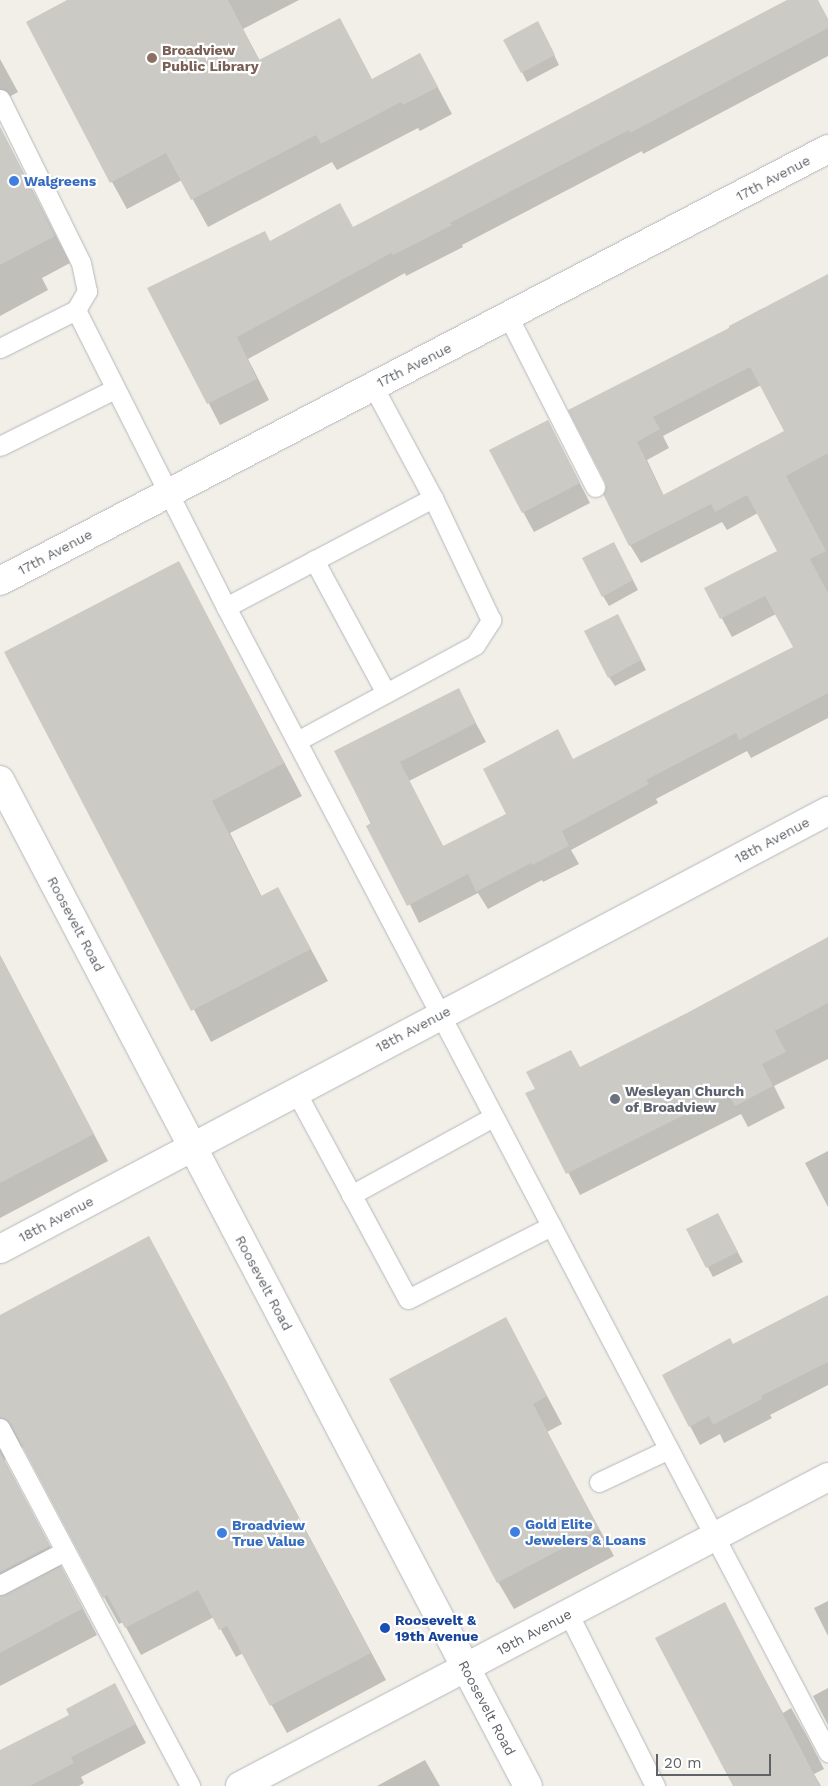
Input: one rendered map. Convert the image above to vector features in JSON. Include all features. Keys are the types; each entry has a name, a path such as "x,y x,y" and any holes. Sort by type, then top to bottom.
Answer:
{"street":[{"name":"17th Avenue","path":"0,581 828,149"},
{"name":"Roosevelt Road","path":"0,780 528,1786"},
{"name":"18th Avenue","path":"0,1248 828,811"},
{"name":"19th Avenue","path":"240,1786 828,1477"}],"lane":[{"path":"0,99 81,263 87,291 76,310 0,348"},
{"path":"76,310 167,494 439,1015 716,1536 828,1752"},
{"path":"508,316 595,487"},
{"path":"297,741 475,645 491,620 433,498 373,386"},
{"path":"0,446 115,389"},
{"path":"226,607 433,498"},
{"path":"314,560 386,693"},
{"path":"296,1092 408,1299 551,1226"},
{"path":"352,1195 493,1117"},
{"path":"0,1428 190,1786"},
{"path":"600,1482 669,1449"},
{"path":"0,1585 65,1551"},
{"path":"568,1613 655,1786"}],"building":[{"name":"Broadview Public Library","path":"67,0 228,0 259,60 340,18 372,79 420,53 438,87 403,105 401,102 321,144 316,135 191,200 166,153 110,183 26,22"},
{"path":"787,0 818,0 828,19 828,28 630,133 629,130 450,223 452,225 393,255 391,253 237,337 257,379 207,404 147,288 265,231 270,241 340,203 353,227"},
{"path":"538,21 555,55 521,73 503,40"},
{"name":"Walgreens","path":"0,127 55,236 0,265"},
{"path":"828,274 828,453 786,476 826,551 810,559 828,593 828,693 739,740 736,733 646,780 649,784 562,831 569,846 532,865 531,863 476,892 468,874 407,906 366,826 371,823 334,751 459,688 476,723 400,762 443,846 506,814 483,769 558,729 573,759 793,647 765,596 720,619 704,588 777,551 747,495 715,512 711,504 629,546 603,494 606,488 605,482 568,410 729,328 729,326","holes":["750,367 784,431 663,495 637,442 660,429 653,417"]},
{"path":"548,420 580,483 522,513 489,450"},
{"path":"614,542 633,580 602,597 582,558"},
{"path":"179,561 284,763 212,801 261,896 278,887 311,949 191,1011 4,652"},
{"path":"618,614 641,660 608,678 584,631"},
{"path":"828,937 828,1003 775,1031 786,1052 762,1064 773,1086 735,1106 728,1093 566,1174 525,1093 535,1089 526,1072 571,1050 580,1067 687,1013"},
{"path":"0,955 94,1134 0,1183"},
{"path":"718,1213 738,1252 706,1268 686,1229"},
{"path":"149,1236 371,1653 270,1706 227,1626 219,1630 198,1590 125,1628 107,1595 103,1598 10,1423 0,1417 0,1315"},
{"path":"828,1295 828,1362 761,1396 762,1399 713,1425 709,1416 689,1427 662,1375 730,1338 733,1344"},
{"path":"506,1317 547,1396 533,1404 599,1529 497,1583 389,1379"},
{"path":"0,1452 50,1546 0,1572"},
{"path":"61,1566 83,1608 0,1653 0,1596"},
{"path":"725,1602 820,1786 733,1786 655,1638"},
{"path":"115,1683 136,1724 71,1757 74,1763 30,1786 0,1786 0,1750 69,1715 66,1709"}],"place":[{"name":"Broadview Public Library","path":"152,58"},
{"name":"Walgreens","path":"14,181"},
{"name":"Wesleyan Church of Broadview","path":"615,1099"},
{"name":"Gold Elite Jewelers & Loans","path":"515,1532"},
{"name":"Broadview True Value","path":"222,1533"},
{"name":"Roosevelt & 19th Avenue","path":"385,1628"}]}
